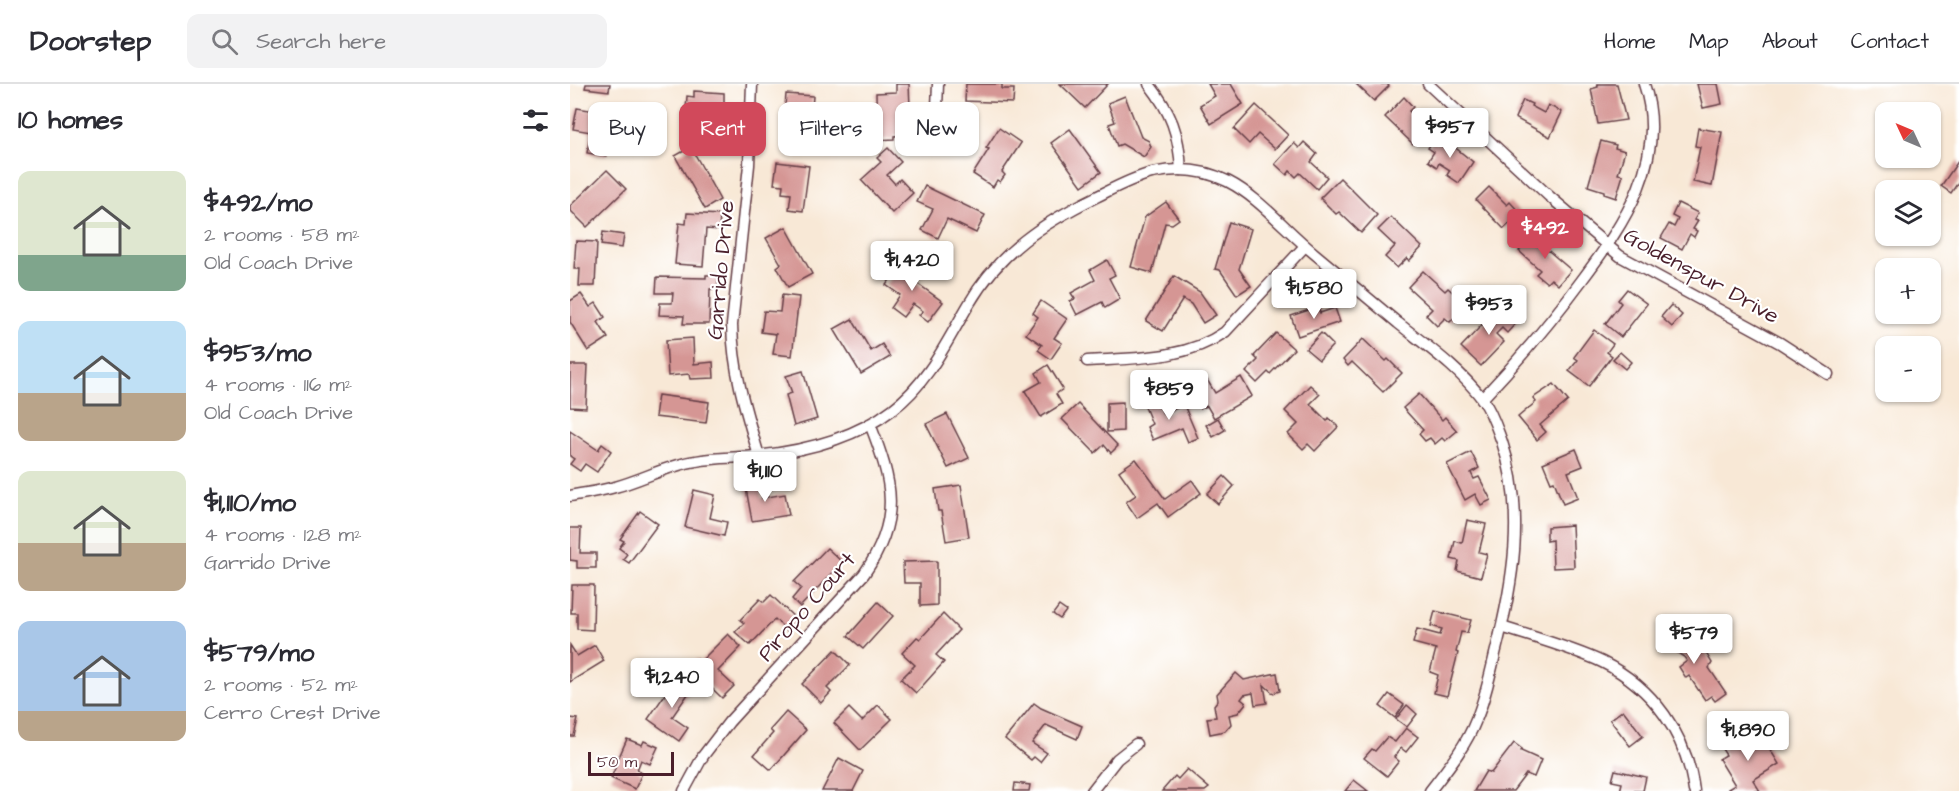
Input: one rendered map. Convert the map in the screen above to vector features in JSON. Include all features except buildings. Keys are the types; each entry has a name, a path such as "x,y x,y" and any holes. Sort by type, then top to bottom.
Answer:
{"street":[{"name":"Garrido Drive","path":"752,84 749,165 732,325 732,349 743,405 759,456"},
{"path":"937,102 938,84"},
{"path":"1149,84 1171,117 1180,151 1181,170"},
{"name":"Goldenspur Drive","path":"1428,84 1608,246 1633,264 1780,343 1828,374"},
{"path":"1482,399 1553,320 1608,246 1633,204 1646,169 1651,131 1650,111 1644,84"},
{"path":"570,496 613,488 694,461 759,456 814,447 840,439 895,408 918,385 947,343 984,281 1017,245 1041,226 1119,186 1149,174 1181,170 1217,177 1241,189 1263,205 1305,246 1459,374 1482,399 1497,429 1512,480 1514,501 1514,560 1502,627 1478,716 1460,750 1430,791"},
{"path":"1087,361 1158,356 1193,350 1210,342 1226,332 1305,246"},
{"name":"Piropo Court","path":"684,791 703,756 729,722 864,574 878,552 886,527 890,488 885,464 870,424"},
{"path":"1502,627 1585,655 1604,663 1633,681 1657,704 1676,732 1689,764 1694,791"},
{"path":"1092,791 1117,759 1136,744"}]}
